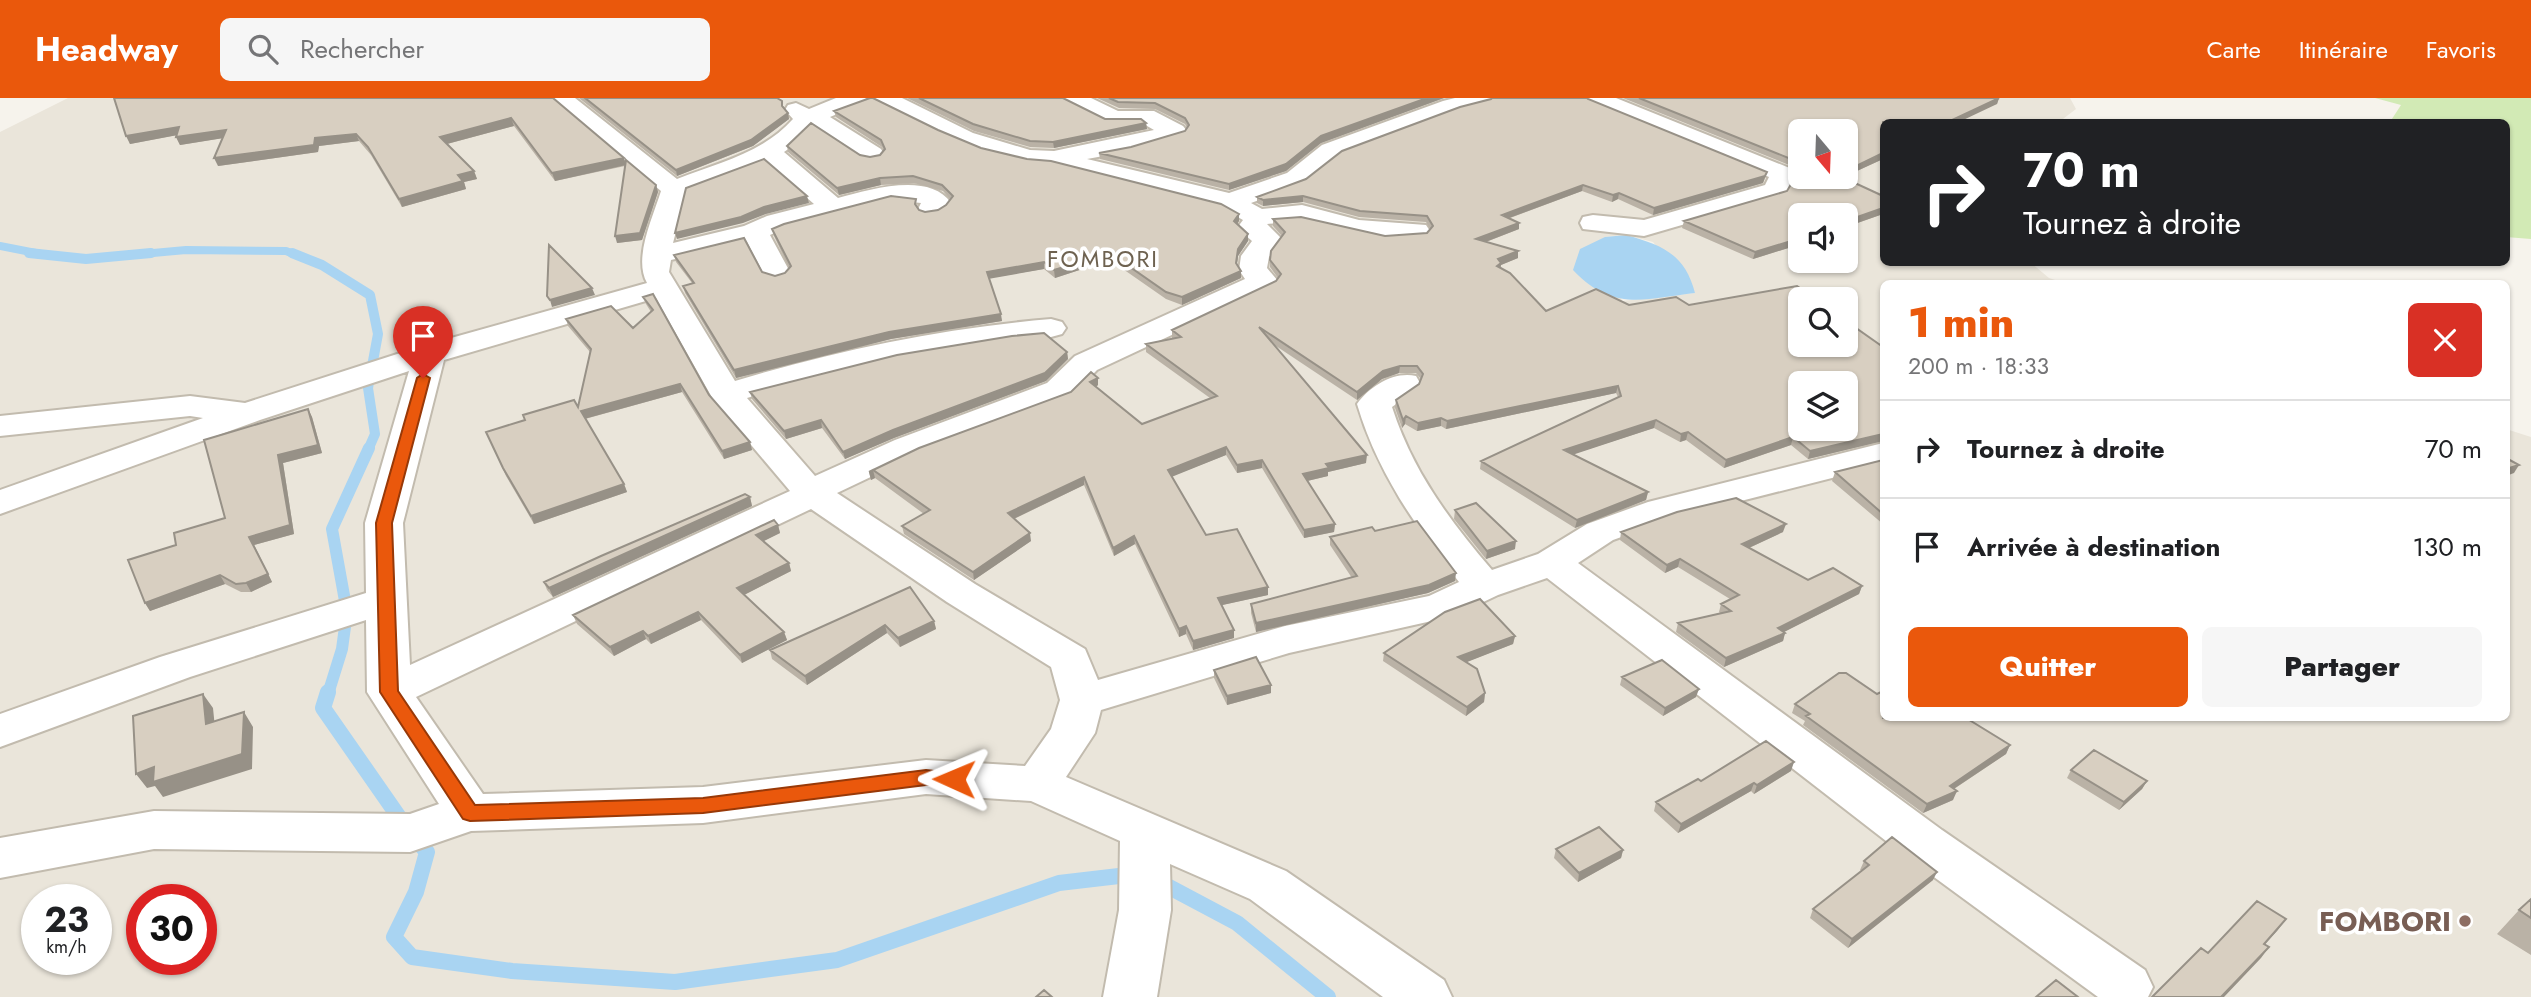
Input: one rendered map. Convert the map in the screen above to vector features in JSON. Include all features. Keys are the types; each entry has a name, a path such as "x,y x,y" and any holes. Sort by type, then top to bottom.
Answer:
{"street":[{"path":"561,98 674,189"},
{"path":"789,98 792,106 806,118 819,120 872,154"},
{"path":"674,189 769,152 789,138 806,118 855,98"},
{"path":"884,98 1006,153 1031,159 1052,158 1131,144 1175,131 1146,116 1115,118 1073,98"},
{"path":"1245,210 1260,189 1296,178 1331,150 1451,106 1482,98"},
{"path":"1593,223 1644,228 1674,221 1776,190 1783,174 1596,98"},
{"path":"769,152 833,207"},
{"path":"1052,158 1245,210 1302,213 1384,232 1416,231"},
{"path":"674,189 660,271 726,394 812,493 961,593 1070,659 1082,700 1072,733 1037,784"},
{"path":"0,503 248,413 430,354 660,271 776,222 892,192 928,195 938,203 931,209"},
{"path":"389,692 907,447 1059,390 1086,363 1264,281 1253,270 1255,256 1268,239 1251,228 1245,210"},
{"path":"753,232 763,244 776,272"},
{"path":"726,394 795,372 927,344 1013,330 1051,328"},
{"path":"430,354 384,523 389,692 470,813"},
{"path":"1404,383 1374,404 1379,424 1401,472 1436,528 1484,586"},
{"path":"0,426 146,412 190,405 248,413"},
{"path":"1082,700 1285,640 1440,607 1484,586 1552,563 1600,532 1661,510 1880,455"},
{"path":"1552,563 1925,844 2126,987"},
{"path":"0,731 175,667 386,600"},
{"path":"0,858 154,830 410,833 470,813 703,805 926,777 1037,784 1268,885 1424,997"},
{"path":"1130,997 1145,910 1145,832"}],"shaded area":[{"path":"68,98 2070,98 2076,109 2063,119 1880,119 1880,266 2035,266 2055,280 1880,280 1880,721 2510,721 2510,430 2531,437 2531,997 0,997 0,132","holes":["1626,235 1653,242 1695,293 1622,301 1605,237"]}],"green space":[{"path":"2375,98 2531,98 2531,239 2510,237 2510,119 2392,119 2401,105"}],"water":[{"path":"1626,235 1661,247 1670,253 1685,269 1695,293 1630,300 1602,292 1573,270 1580,249 1605,237"}],"building":[{"path":"114,98 553,98 624,158 552,173 511,118 440,137 474,171 458,175 463,181 399,199 368,147 356,134 315,138 314,145 214,158 226,130 176,137 179,127 126,136"},
{"path":"585,98 777,98 782,101 782,106 788,113 751,140 676,170"},
{"path":"870,98 981,148 1027,159 1051,161 1221,204 1239,214 1234,221 1248,234 1238,249 1236,263 1241,271 1182,297 1166,292 1110,253 1054,270 1044,262 987,272 1001,314 889,332 734,370 683,286 694,283 674,255 744,238 762,272 775,276 785,273 791,266 772,229 891,196 916,199 915,204 919,210 925,212 938,210 953,196 942,185 913,176 880,178 837,188 787,146 811,123 860,155 880,155 885,149 881,140 834,111"},
{"path":"919,98 1063,98 1105,119 1141,119 1146,123 1053,142 1030,141 973,124"},
{"path":"1109,98 1427,98 1321,136 1286,164 1229,184 1099,153 1131,147 1185,131 1189,125 1185,118 1155,103 1118,102"},
{"path":"1492,98 1587,98 1767,172 1765,176 1654,208 1619,193 1613,195 1583,185 1502,215 1519,223 1476,239 1518,251 1498,259 1501,263 1497,266 1510,273 1546,311 1596,289 1629,305 1676,297 1689,305 1788,288 1788,357 1858,357 1858,329 1880,345 1880,435 1858,440 1858,371 1788,371 1788,439 1726,460 1688,432 1681,434 1656,420 1564,450 1648,492 1577,520 1481,461 1621,396 1618,386 1447,421 1441,418 1418,423 1406,416 1403,420 1396,400 1419,384 1423,374 1417,366 1400,366 1383,371 1357,392 1259,327 1367,455 1326,464 1329,468 1303,474 1335,524 1304,530 1262,460 1237,465 1226,447 1168,470 1206,535 1237,529 1268,587 1218,598 1234,630 1193,641 1186,626 1179,629 1134,536 1113,548 1084,477 1008,513 1030,533 973,572 902,526 930,510 873,470 919,448 1071,392 1091,372 1098,378 1090,382 1142,424 1217,396 1146,344 1181,337 1172,330 1276,281 1281,274 1270,260 1271,251 1285,232 1273,219 1301,217 1385,236 1427,233 1433,226 1427,216 1360,211 1303,196 1263,200 1257,197 1306,179 1342,151 1460,107"},
{"path":"1639,98 1999,98 1954,119 1880,119 1880,154 1858,165 1858,119 1788,119 1788,158"},
{"path":"764,159 807,196 764,207 741,217 675,233 686,188"},
{"path":"626,160 656,185 640,233 615,236"},
{"path":"1858,184 1880,195 1880,209 1858,217 1858,203 1788,203 1788,242 1755,252 1684,221 1787,191 1858,189"},
{"path":"549,245 592,288 550,300 547,296"},
{"path":"653,294 709,395 750,442 722,451 680,384 581,411 624,484 531,516 486,432 525,420 523,415 574,400 578,407 591,349 566,319 611,306 633,328 653,310 643,297"},
{"path":"1044,333 1067,352 1045,373 893,430 843,452 821,420 784,431 750,392 897,355"},
{"path":"308,409 318,445 278,455 290,525 249,537 268,574 236,584 220,575 145,603 128,560 176,545 174,533 225,518 204,440"},
{"path":"1798,441 1853,441 1810,451"},
{"path":"2510,460 2519,465 2510,468"},
{"path":"1880,461 1880,511 1835,472"},
{"path":"745,494 750,497 549,588 544,582 601,556"},
{"path":"1736,498 1786,524 1742,544 1808,580 1833,568 1862,586 1778,628 1785,633 1726,658 1678,623 1731,611 1721,604 1739,595 1680,559 1667,565 1621,532 1677,512"},
{"path":"1476,503 1516,541 1487,551 1455,510"},
{"path":"774,520 778,525 756,535 789,563 737,588 784,632 740,655 698,612 648,636 643,631 610,647 573,615"},
{"path":"1417,521 1456,573 1429,585 1256,623 1251,604 1357,576 1330,537 1372,527 1375,531"},
{"path":"910,587 934,621 898,638 885,625 805,676 770,650"},
{"path":"1480,599 1515,636 1458,657 1477,669 1485,693 1467,707 1384,653 1445,612"},
{"path":"1256,657 1271,685 1227,696 1214,670"},
{"path":"1662,660 1699,689 1665,708 1622,677"},
{"path":"1839,673 1846,673 1877,694 1880,692 1880,721 1971,721 2010,745 1950,786 1957,791 1927,804 1806,716 1810,714 1795,704"},
{"path":"203,694 206,724 244,712 242,754 153,782 154,767 136,774 133,716"},
{"path":"1766,741 1794,762 1757,785 1754,783 1681,824 1656,802 1698,779 1701,781"},
{"path":"2094,750 2147,781 2124,802 2071,770"},
{"path":"1599,827 1623,850 1579,873 1556,849"},
{"path":"1892,837 1937,872 1852,939 1813,909 1869,865 1864,861"},
{"path":"2531,899 2531,918 2519,910"},
{"path":"2257,901 2286,919 2264,944 2269,947 2221,997 2152,997 2201,948 2208,953"},
{"path":"2056,980 2078,997 2036,997"},
{"path":"1044,990 1052,997 1036,997"}],"waterway":[{"path":"0,246 44,255"},
{"path":"131,255 186,250 286,251 296,255"},
{"path":"29,253 44,255"},
{"path":"44,255 86,259 151,253"},
{"path":"292,253 322,265 370,295 378,334 368,388 375,434 368,450"},
{"path":"328,694 342,649 347,612 332,529 369,448"},
{"path":"328,692 323,708 410,833 427,852 416,892 394,937 412,957 512,971 675,982 837,960 1059,883 1136,874"},
{"path":"1156,880 1237,923 1328,997"}],"place":[{"name":"FOMBORI","path":"2465,921"}],"district":[{"name":"FOMBORI","path":"1103,259"}],"route":[{"path":"423,378 384,523 389,692 470,813 703,805 926,777 954,779"}]}
